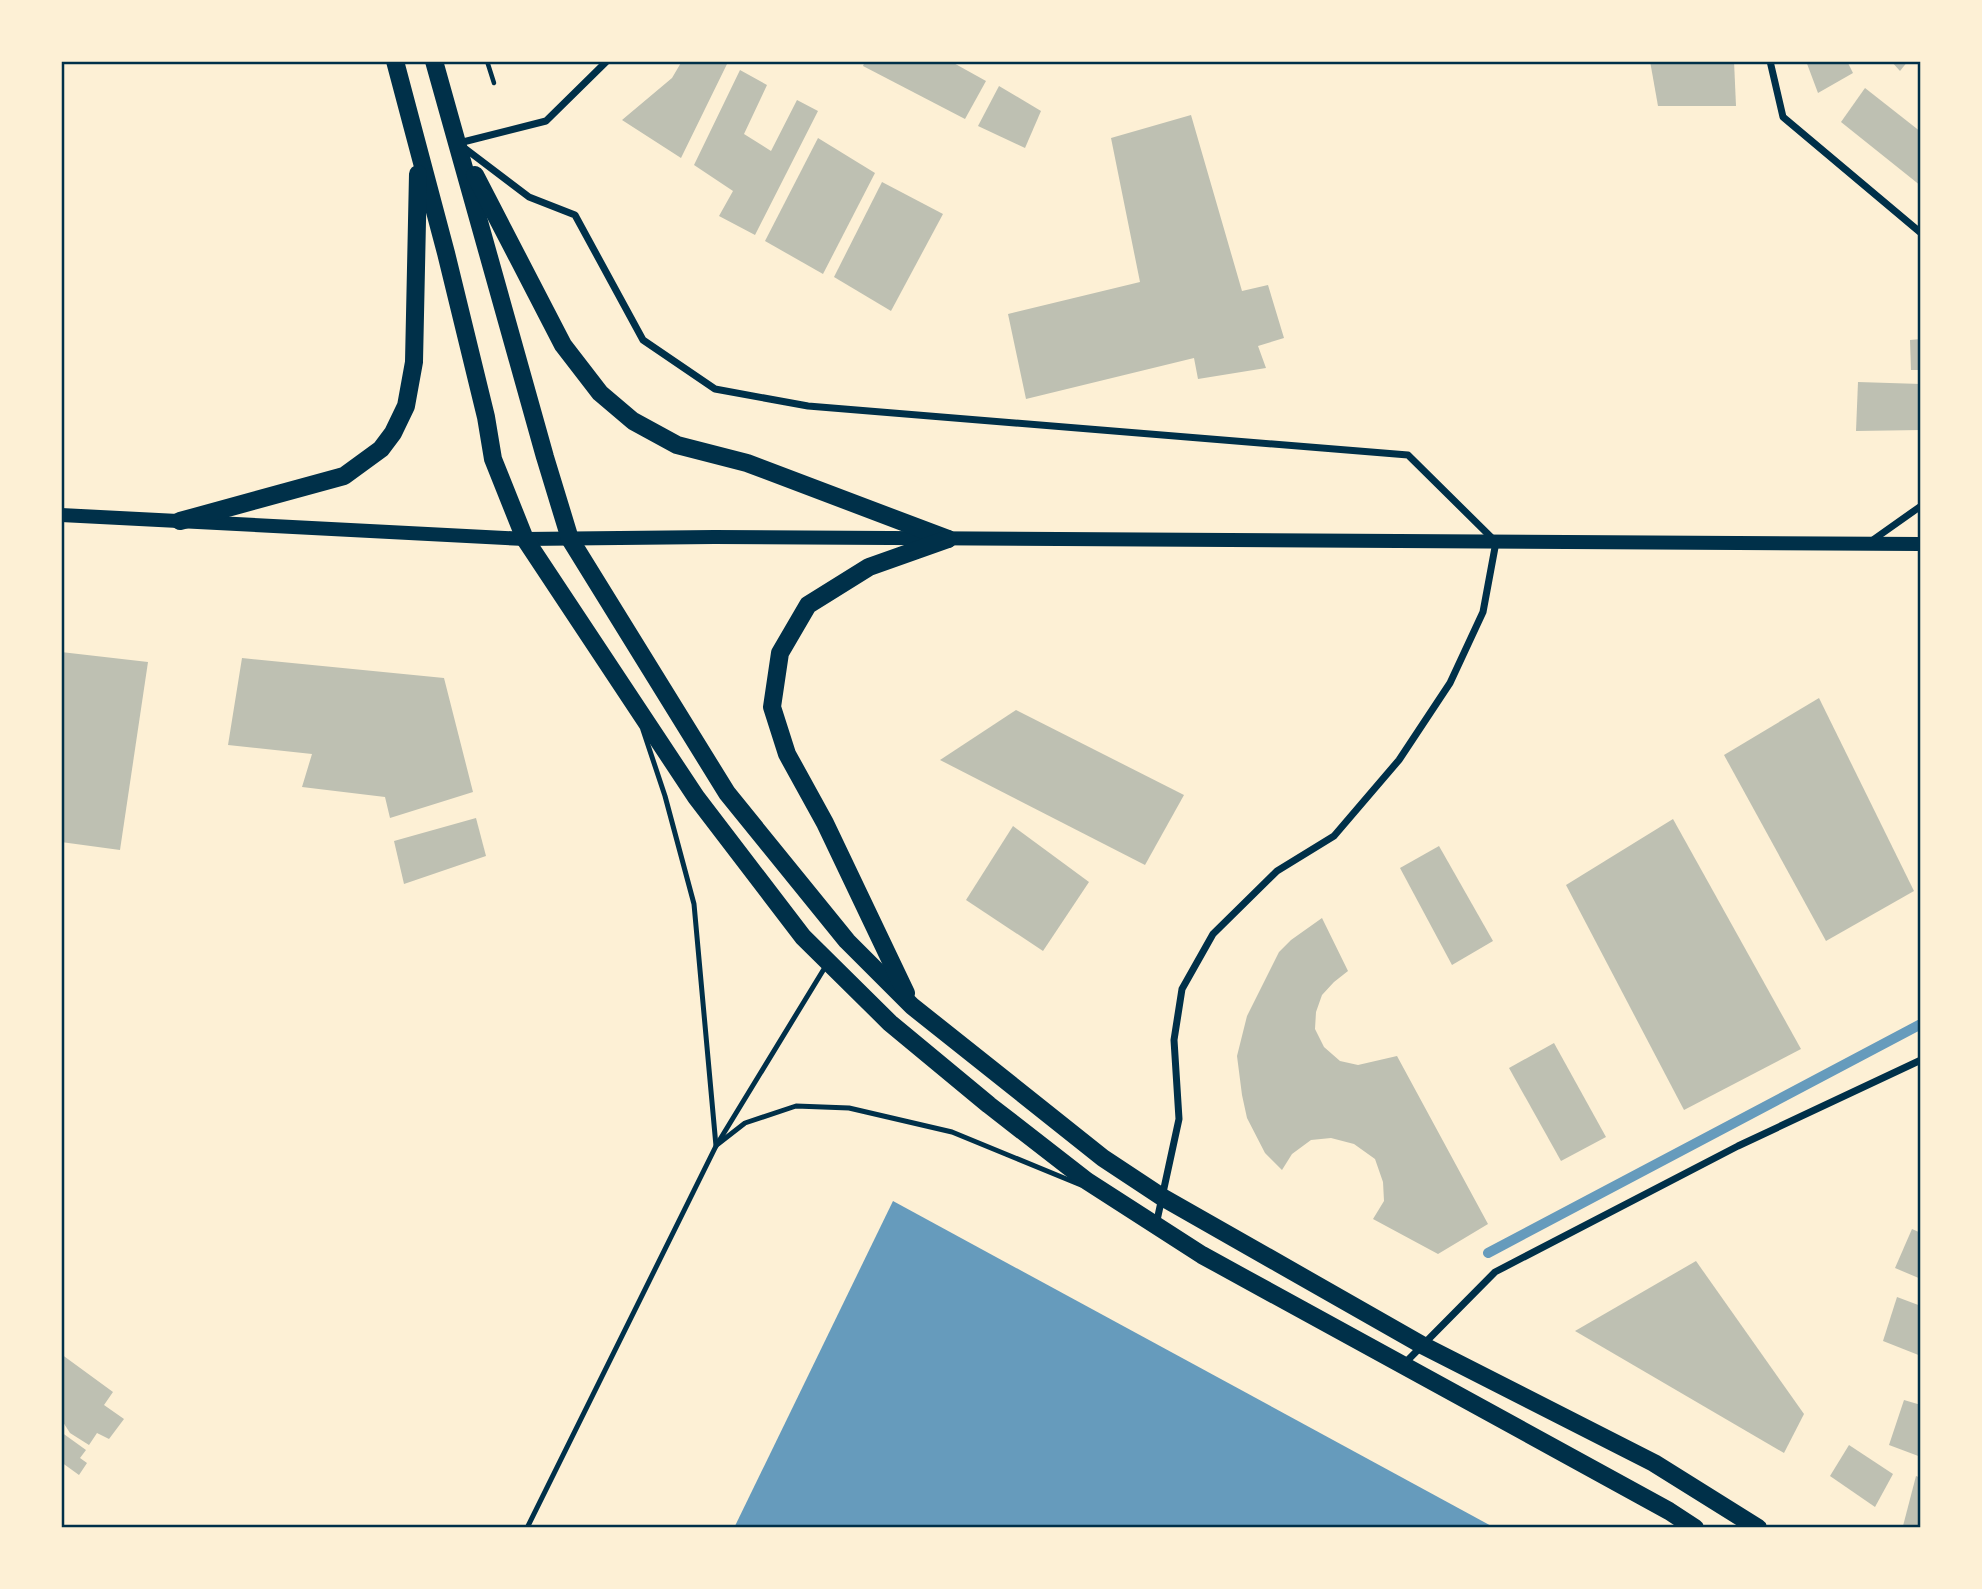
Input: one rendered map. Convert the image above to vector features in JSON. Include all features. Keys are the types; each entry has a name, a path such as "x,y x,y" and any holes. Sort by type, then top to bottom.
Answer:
{"main road":[{"path":"395,61 486,417 493,458 525,539 696,797 803,937 890,1023 1087,1181 1202,1255 1669,1511 1695,1528"},
{"path":"434,61 570,539 727,793 847,941 912,1006 1104,1158 1163,1197 1422,1345 1654,1464 1758,1528"},
{"path":"458,143 563,345 600,393 633,421 677,445 747,463 948,539"},
{"path":"180,521 344,476 381,449 393,433 406,406 414,362 419,153"},
{"path":"61,515 525,539 714,537 1921,544"},
{"path":"912,1006 825,823 787,754 772,707 780,653 808,605 869,567 948,539"}],"street":[{"path":"458,143 545,121 607,61"},
{"path":"1770,61 1783,117 1921,233"},
{"path":"458,143 529,197 575,215 643,340 715,389 808,406 1408,455 1496,542 1483,612 1450,683 1399,760 1334,836 1278,871 1213,934 1182,989 1174,1040 1179,1119 1156,1226"},
{"path":"1868,544 1921,506"},
{"path":"1402,1365 1495,1272 1738,1146 1921,1060"}],"lane":[{"path":"636,708 665,796 694,904 716,1146"},
{"path":"527,1528 716,1146 828,962"},
{"path":"716,1146 745,1124 796,1106 849,1108 952,1132 1118,1201"}],"path":[{"path":"488,61 494,83"}],"water":[{"path":"893,1201 1495,1528 734,1528"}],"building":[{"path":"682,61 722,61 727,64 681,158 622,120 672,78"},
{"path":"865,61 950,61 986,81 965,119 863,66"},
{"path":"1650,61 1734,61 1736,106 1658,106"},
{"path":"1806,61 1847,61 1853,73 1818,93"},
{"path":"1891,61 1908,61 1900,71"},
{"path":"740,70 767,85 744,134 771,151 797,100 818,111 755,235 719,216 733,191 694,165"},
{"path":"999,86 1041,111 1025,148 978,126"},
{"path":"1865,88 1921,132 1921,186 1841,122"},
{"path":"1191,115 1242,291 1268,285 1284,338 1258,346 1266,368 1198,379 1194,358 1026,399 1008,314 1140,282 1111,138"},
{"path":"818,138 875,173 823,274 765,241"},
{"path":"882,182 943,214 891,311 834,277"},
{"path":"1921,339 1921,370 1911,370 1910,340"},
{"path":"1858,382 1921,384 1921,430 1856,431"},
{"path":"61,652 148,662 120,850 61,842"},
{"path":"242,658 444,678 473,792 390,818 385,797 302,787 312,754 228,745"},
{"path":"1819,698 1914,891 1826,941 1724,755"},
{"path":"1016,710 1184,795 1145,865 940,760"},
{"path":"476,818 486,856 404,884 394,841"},
{"path":"1673,819 1801,1049 1684,1110 1566,885"},
{"path":"1013,826 1089,882 1043,951 966,900"},
{"path":"1439,846 1493,941 1452,965 1400,868"},
{"path":"1322,918 1348,971 1322,995 1316,1012 1315,1029 1324,1047 1340,1061 1358,1065 1397,1056 1488,1224 1438,1254 1373,1219 1384,1201 1383,1182 1375,1159 1354,1144 1331,1138 1311,1140 1292,1154 1282,1170 1265,1153 1247,1118 1237,1056 1247,1016 1279,952"},
{"path":"1554,1043 1606,1137 1561,1161 1509,1068"},
{"path":"1912,1229 1921,1233 1921,1279 1895,1268"},
{"path":"1696,1261 1804,1414 1784,1453 1575,1331"},
{"path":"1897,1297 1921,1306 1921,1356 1883,1341"},
{"path":"61,1354 113,1392 104,1405 124,1419 109,1439 97,1433 89,1445 70,1433 61,1419"},
{"path":"1904,1400 1921,1405 1921,1457 1889,1445"},
{"path":"61,1432 86,1450 80,1458 87,1463 79,1475 61,1462"},
{"path":"1849,1445 1893,1474 1875,1507 1830,1476"},
{"path":"1916,1476 1921,1478 1921,1528 1907,1528 1903,1526"}],"waterway":[{"path":"1488,1253 1921,1024"}]}
